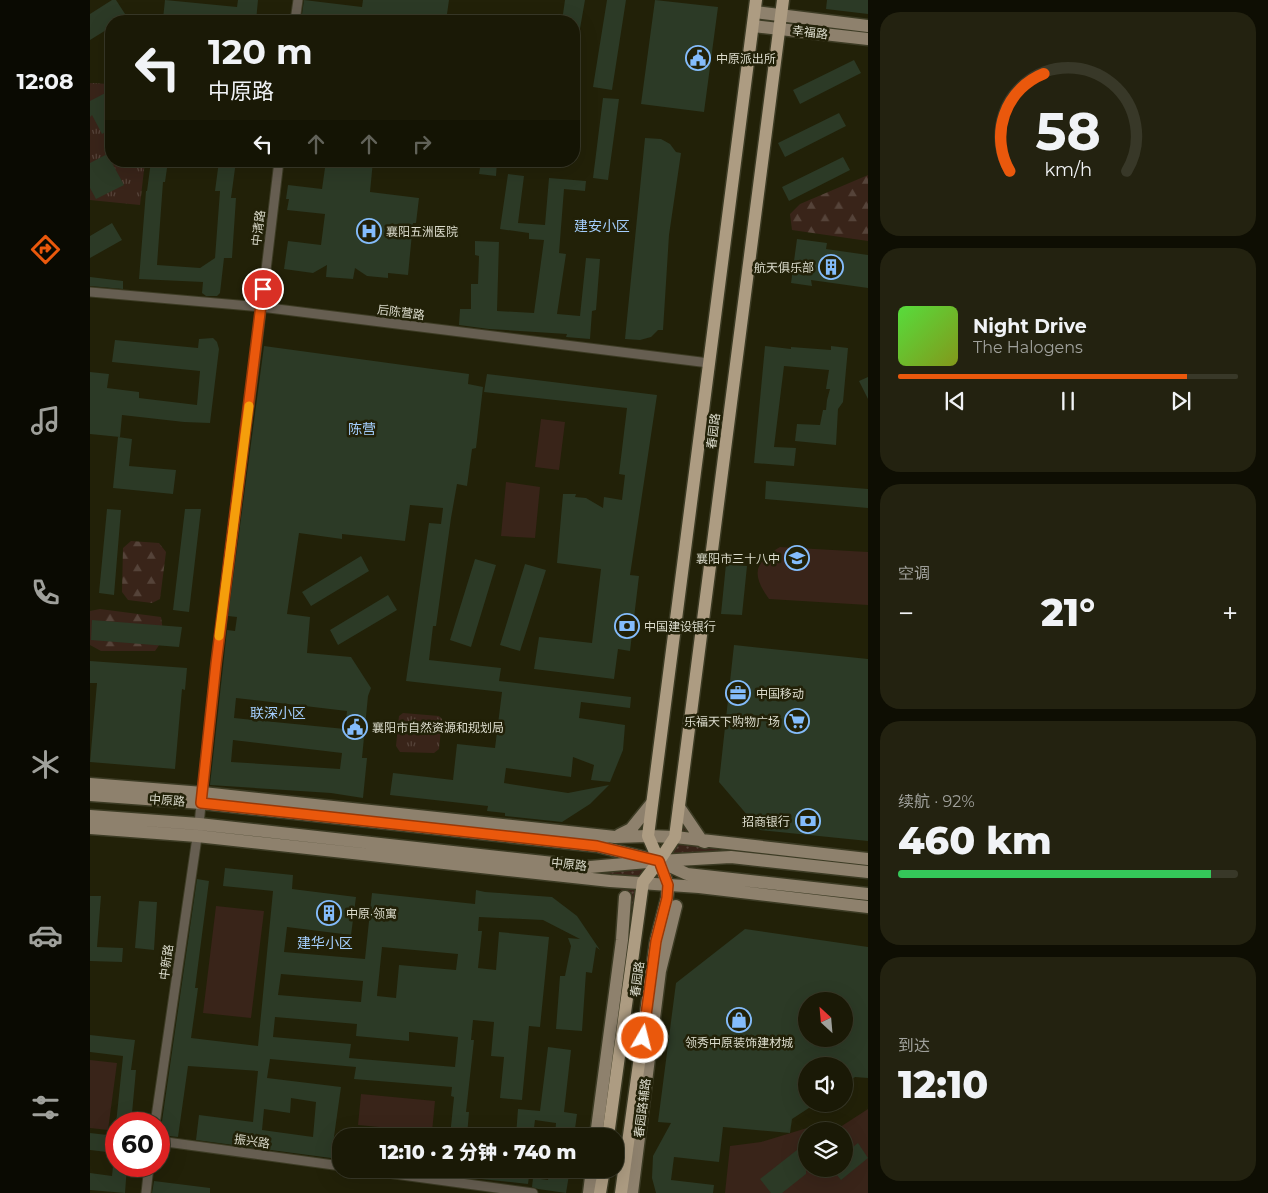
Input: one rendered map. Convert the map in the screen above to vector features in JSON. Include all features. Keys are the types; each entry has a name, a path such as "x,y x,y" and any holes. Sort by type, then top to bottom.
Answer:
{"main road":[{"name":"春园路","path":"609,1128 644,882 675,837 783,0"},
{"name":"春园路","path":"621,1193 656,941 667,898 668,885 648,836 755,6"},
{"path":"600,1193 602,1178"}],"street":[{"path":"296,15 298,0"},
{"name":"幸福路","path":"755,6 780,22 868,39"},
{"name":"幸福路","path":"753,26 780,22 868,26"},
{"name":"中清路","path":"202,798 216,664 278,167"},
{"name":"后陈营路","path":"90,292 261,307 708,363"},
{"path":"90,784 202,798 615,837 675,837 868,858"},
{"name":"中原路","path":"90,795 202,798 597,846 659,861 687,874 868,894"},
{"name":"中新路","path":"157,1112 202,798"},
{"path":"597,846 631,829 652,803"},
{"path":"679,807 702,841 731,858"},
{"name":"中原路","path":"90,816 198,830 590,867 659,861 731,858 868,872"},
{"path":"90,828 198,830 610,881 699,887 868,906"},
{"path":"590,867 619,887 638,921"},
{"path":"656,941 676,906 689,891 722,878"},
{"path":"597,1128 622,940 625,897"},
{"name":"春园路辅路","path":"632,1193 660,971 676,906"},
{"name":"振兴路","path":"170,1143 332,1165"},
{"path":"146,1193 148,1177"},
{"path":"423,1178 532,1193"},
{"path":"589,1193 591,1178"}],"green space":[{"path":"90,83 105,84 105,167 144,167 140,205 90,200"},
{"path":"868,175 868,241 792,230 790,214 800,204"},
{"path":"541,419 565,422 559,470 535,467"},
{"path":"506,482 540,487 535,538 501,536"},
{"path":"131,541 159,543 166,552 160,599 152,603 128,600 122,592 123,548"},
{"path":"780,547 868,552 868,605 769,599 759,582 758,569 760,563 765,558"},
{"path":"100,609 161,617 164,638 155,651 101,651 90,645 90,611"},
{"path":"403,713 439,716 442,719 439,749 434,753 400,752 396,746 399,716"},
{"path":"679,807 702,841 731,857 659,861"},
{"path":"659,861 643,882 638,921 619,887 590,867"},
{"path":"216,906 264,911 251,1018 203,1013"},
{"path":"90,1060 117,1063 110,1112 105,1112 105,1130 90,1128"},
{"path":"361,1094 435,1101 432,1128 390,1128 358,1125"},
{"path":"868,1109 868,1193 725,1193 730,1146 761,1142 798,1131 798,1177 853,1177 853,1122 848,1122"}],"building":[{"path":"112,0 116,0 126,15 105,15 105,31 90,40 90,14"},
{"path":"165,0 237,7 238,0 258,0 257,15 163,15"},
{"path":"304,0 362,7 363,0 449,0 447,15 302,15"},
{"path":"565,0 585,0 580,29 580,15 563,15"},
{"path":"607,0 626,0 612,90 593,87"},
{"path":"655,0 718,7 704,112 641,104"},
{"path":"827,0 868,0 868,14 826,9"},
{"path":"854,60 861,73 800,104 793,90"},
{"path":"105,93 105,132 102,134 92,115 90,117 90,101"},
{"path":"603,98 619,99 608,180 593,178"},
{"path":"839,113 846,126 785,157 778,143"},
{"path":"645,138 661,139 670,144 676,152 681,153 669,235 663,330 658,330 651,337 640,340 625,339"},
{"path":"105,155 105,167 114,167 124,185 96,199 90,188 90,163"},
{"path":"843,157 850,170 789,201 782,187"},
{"path":"150,167 167,167 165,182 163,182 157,265 200,268 215,258 220,191 215,191 218,167 235,167 231,198 236,198 232,258 224,258 220,293 217,296 206,296 202,293 203,282 139,279"},
{"path":"325,167 372,167 370,192 419,198 416,223 413,223 408,275 388,273 388,278 367,276 355,268 353,279 326,277 327,265 313,273 284,269 288,241 321,245 325,214 287,210 289,199 286,199 288,185 322,189"},
{"path":"480,167 497,167 496,176 479,174"},
{"path":"508,174 524,176 518,223 545,225 549,178 586,181 585,191 564,189 559,253 566,254 557,314 580,316 586,258 600,259 596,310 592,311 590,339 566,337 567,334 459,325 460,309 471,309 471,284 478,284 479,256 475,255 475,241 499,242 497,311 534,313 544,240 529,239 529,233 500,229"},
{"path":"112,223 122,240 90,258 90,236"},
{"name":"航天俱乐部","path":"797,239 827,243 826,249 868,255 868,288 811,280 812,286 791,283"},
{"path":"90,277 123,281 123,289 90,286"},
{"path":"213,338 217,342 219,349 210,423 122,415 120,437 90,434 90,372 109,374 107,388 139,392 139,398 197,405 200,371 112,362 115,340 198,348 199,339"},
{"path":"264,346 469,374 468,384 483,387 476,448 472,449 467,486 457,484 436,626 433,626 429,660 501,668 499,681 631,697 630,708 581,702 579,718 625,725 623,750 610,782 591,780 594,765 573,757 571,777 506,768 504,783 568,793 609,785 590,804 562,822 505,816 505,813 487,811 488,806 390,795 393,773 453,780 457,744 495,748 502,692 406,681 429,523 441,524 443,508 410,505 405,541 342,534 342,539 299,533 287,614 310,617 307,653 351,657 371,688 368,696 362,758 367,758 363,798 331,793 210,785 227,630 235,631 237,617 228,616","holes":["236,698 347,711 345,729 234,718","233,740 342,753 340,769 231,762"]},
{"path":"765,346 831,350 831,346 848,348 843,402 838,409 836,445 795,441 797,424 820,425 823,410 826,410 830,389 826,389 829,370 784,366 774,447 796,448 794,466 754,463"},
{"path":"487,374 657,395 630,575 639,576 630,651 618,649 614,679 534,669 539,637 592,643 601,569 557,563 563,494 576,494 575,497 586,498 603,508 604,497 622,500 625,475 619,474 627,408 484,392"},
{"path":"868,377 868,399 859,381"},
{"path":"118,437 132,439 129,466 176,470 173,494 113,488"},
{"path":"766,481 868,489 868,508 765,499"},
{"path":"107,509 121,510 114,595 99,593"},
{"path":"185,509 201,509 189,612 173,610"},
{"path":"361,556 369,571 311,606 302,592"},
{"path":"475,559 496,565 471,647 450,640"},
{"path":"525,564 546,570 520,651 500,645"},
{"path":"726,564 747,566 742,615 721,614"},
{"path":"388,595 397,610 338,645 330,630"},
{"path":"92,620 182,627 179,647 91,640"},
{"name":"乐福天下购物广场","path":"734,645 868,659 868,841 760,830 719,782"},
{"path":"90,661 187,668 185,690 182,689 175,769 90,762 97,683 90,683"},
{"path":"225,868 293,875 292,889 356,897 351,935 287,927 284,952 365,959 372,893 475,904 476,890 552,897 577,916 600,950 596,947 592,973 586,972 582,1031 556,1029 560,976 565,976 571,946 568,938 580,939 543,920 479,917 478,931 482,931 478,968 496,970 499,932 549,937 540,1027 529,1026 522,1100 500,1098 504,1057 491,1056 494,1022 473,1020 471,1040 474,1040 466,1112 469,1112 468,1128 451,1128 454,1097 451,1096 452,1087 354,1079 356,1067 270,1059 267,1078 341,1087 335,1128 332,1128 331,1158 196,1140 199,1115 253,1122 258,1071 188,1066 178,1137 170,1136 170,1112 163,1112 197,879 209,881 195,988 198,988 191,1038 258,1046 273,891 223,886","holes":["382,947 458,954 456,970 399,965 396,998 377,996","281,974 363,981 361,1002 278,995","275,1017 357,1024 356,1036 409,1041 409,1032 458,1037 455,1067 349,1058 351,1044 273,1037","291,1098 316,1102 313,1137 262,1130 264,1109 290,1113"]},
{"path":"90,896 101,896 97,947 123,948 122,962 90,961"},
{"path":"139,901 157,902 154,950 135,948"},
{"name":"领秀中原装饰建材城","path":"745,929 868,947 868,1078 853,1078 853,1057 798,1057 798,1112 803,1112 792,1119 790,1133 723,1127 719,1162 674,1157 671,1180 714,1185 713,1193 656,1193 652,1178 653,1156 671,1123 658,1122 676,983"},
{"path":"90,1035 135,1040 131,1070 136,1070 132,1112 117,1112 123,1056 90,1052"},
{"path":"548,1047 571,1050 564,1112 577,1114 575,1128 556,1128 556,1123 535,1120 534,1128 517,1128 518,1109 540,1111"},
{"path":"90,1133 105,1135 105,1152 90,1150"},
{"path":"858,1143 868,1158 853,1170 853,1147"},
{"path":"798,1149 798,1177 802,1177 782,1193 771,1193 760,1179"},
{"path":"90,1173 105,1175 105,1177 126,1177 125,1193 90,1190"},
{"path":"481,1178 529,1178 528,1184"},
{"path":"533,1178 548,1180 548,1178 568,1178 566,1193 532,1187"},
{"path":"154,1181 210,1188 210,1193 152,1193"}],"slow traffic":[{"path":"219,636 249,406"}],"place":[{"name":"中原派出所","path":"698,58"},
{"name":"襄阳五洲医院","path":"369,231"},
{"name":"航天俱乐部","path":"831,267"},
{"name":"襄阳市三十八中","path":"797,558"},
{"name":"中国建设银行","path":"627,626"},
{"name":"中国移动","path":"738,693"},
{"name":"乐福天下购物广场","path":"797,721"},
{"name":"襄阳市自然资源和规划局","path":"355,727"},
{"name":"招商银行","path":"808,821"},
{"name":"中原·领寓","path":"329,913"},
{"name":"领秀中原装饰建材城","path":"739,1020"}],"district":[{"name":"建安小区","path":"602,226"},
{"name":"陈营","path":"362,429"},
{"name":"联深小区","path":"278,713"},
{"name":"建华小区","path":"325,943"}],"route":[{"path":"263,289 216,664 201,803 597,846 659,861 668,885 667,898 656,941 643,1038"}]}
